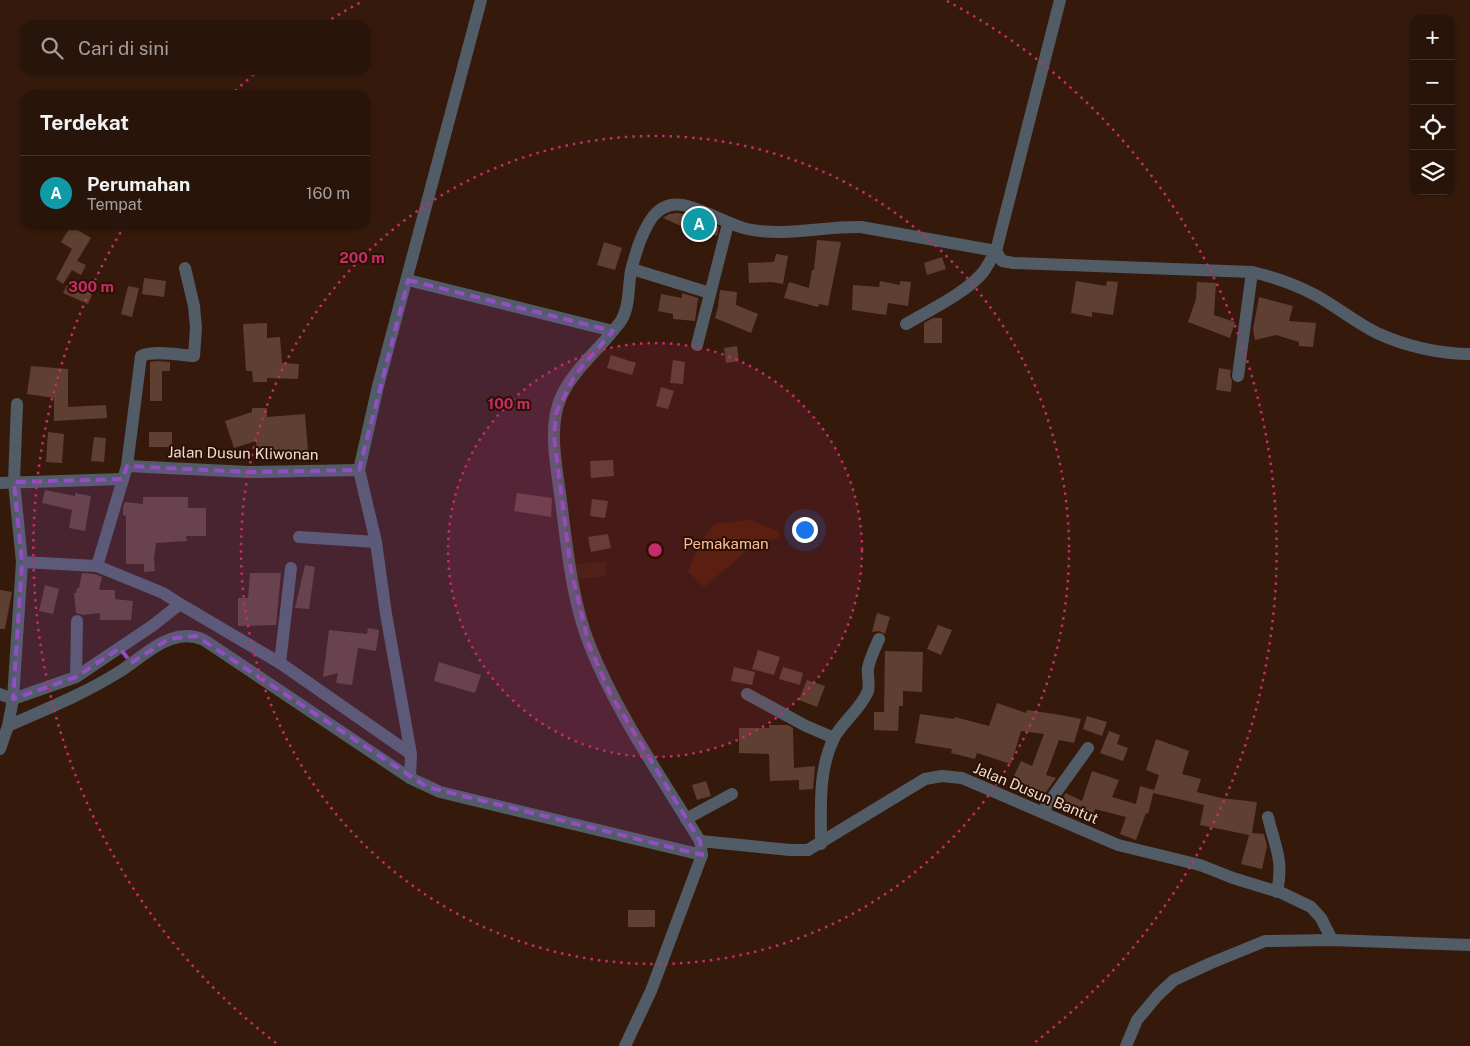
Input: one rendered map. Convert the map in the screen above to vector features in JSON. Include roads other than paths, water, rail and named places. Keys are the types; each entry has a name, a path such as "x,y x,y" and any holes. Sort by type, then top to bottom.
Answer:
{"street":[{"path":"410,774 411,754 386,614 376,542 359,470 378,386 408,280 481,0"},
{"path":"906,324 964,289 984,271 996,251 1060,0"},
{"path":"625,1046 652,991 702,855 700,841 610,693 589,645 571,570 554,437 556,413 561,396 575,375 622,319 627,306 632,269 642,237 652,217 670,205 680,204 694,208 728,224 748,229 802,231 861,227 996,251 1002,261 1013,263 1252,272 1272,277 1316,295 1376,332 1437,352 1470,354"},
{"path":"697,345 728,224"},
{"path":"97,566 127,466 141,356 154,353 194,356 196,328 194,306 185,268"},
{"path":"632,269 710,293"},
{"path":"1238,376 1252,272"},
{"path":"408,280 613,331"},
{"path":"0,749 9,722 13,699 22,562 14,482 17,404"},
{"name":"Jalan Dusun Kliwonan","path":"127,466 249,472 359,470"},
{"path":"0,483 123,479"},
{"path":"299,537 376,542"},
{"path":"22,562 97,566 163,593 280,663 411,754"},
{"path":"280,663 291,568"},
{"path":"0,694 13,699 76,676 120,648 180,604"},
{"path":"76,676 77,621"},
{"path":"9,722 78,695 119,672 169,639 196,636 440,792 702,855"},
{"path":"821,844 821,796 825,762 834,738 868,691 868,668 879,639"},
{"path":"120,648 132,663"},
{"path":"747,694 806,726 834,738"},
{"path":"1042,812 1088,748"},
{"name":"Jalan Dusun Bantut","path":"700,841 799,851 808,850 821,844 925,780 934,777 950,776 962,778 1118,845 1200,865 1279,892 1311,907 1320,918 1332,940"},
{"path":"686,819 732,794"},
{"path":"1268,818 1280,861 1279,892"},
{"path":"1126,1046 1137,1020 1158,995 1174,980 1219,959 1265,942 1332,940 1470,945"}],"place":[{"name":"Perumahan","path":"699,224"}],"park label":[{"name":"Pemakaman","path":"726,543"}]}
